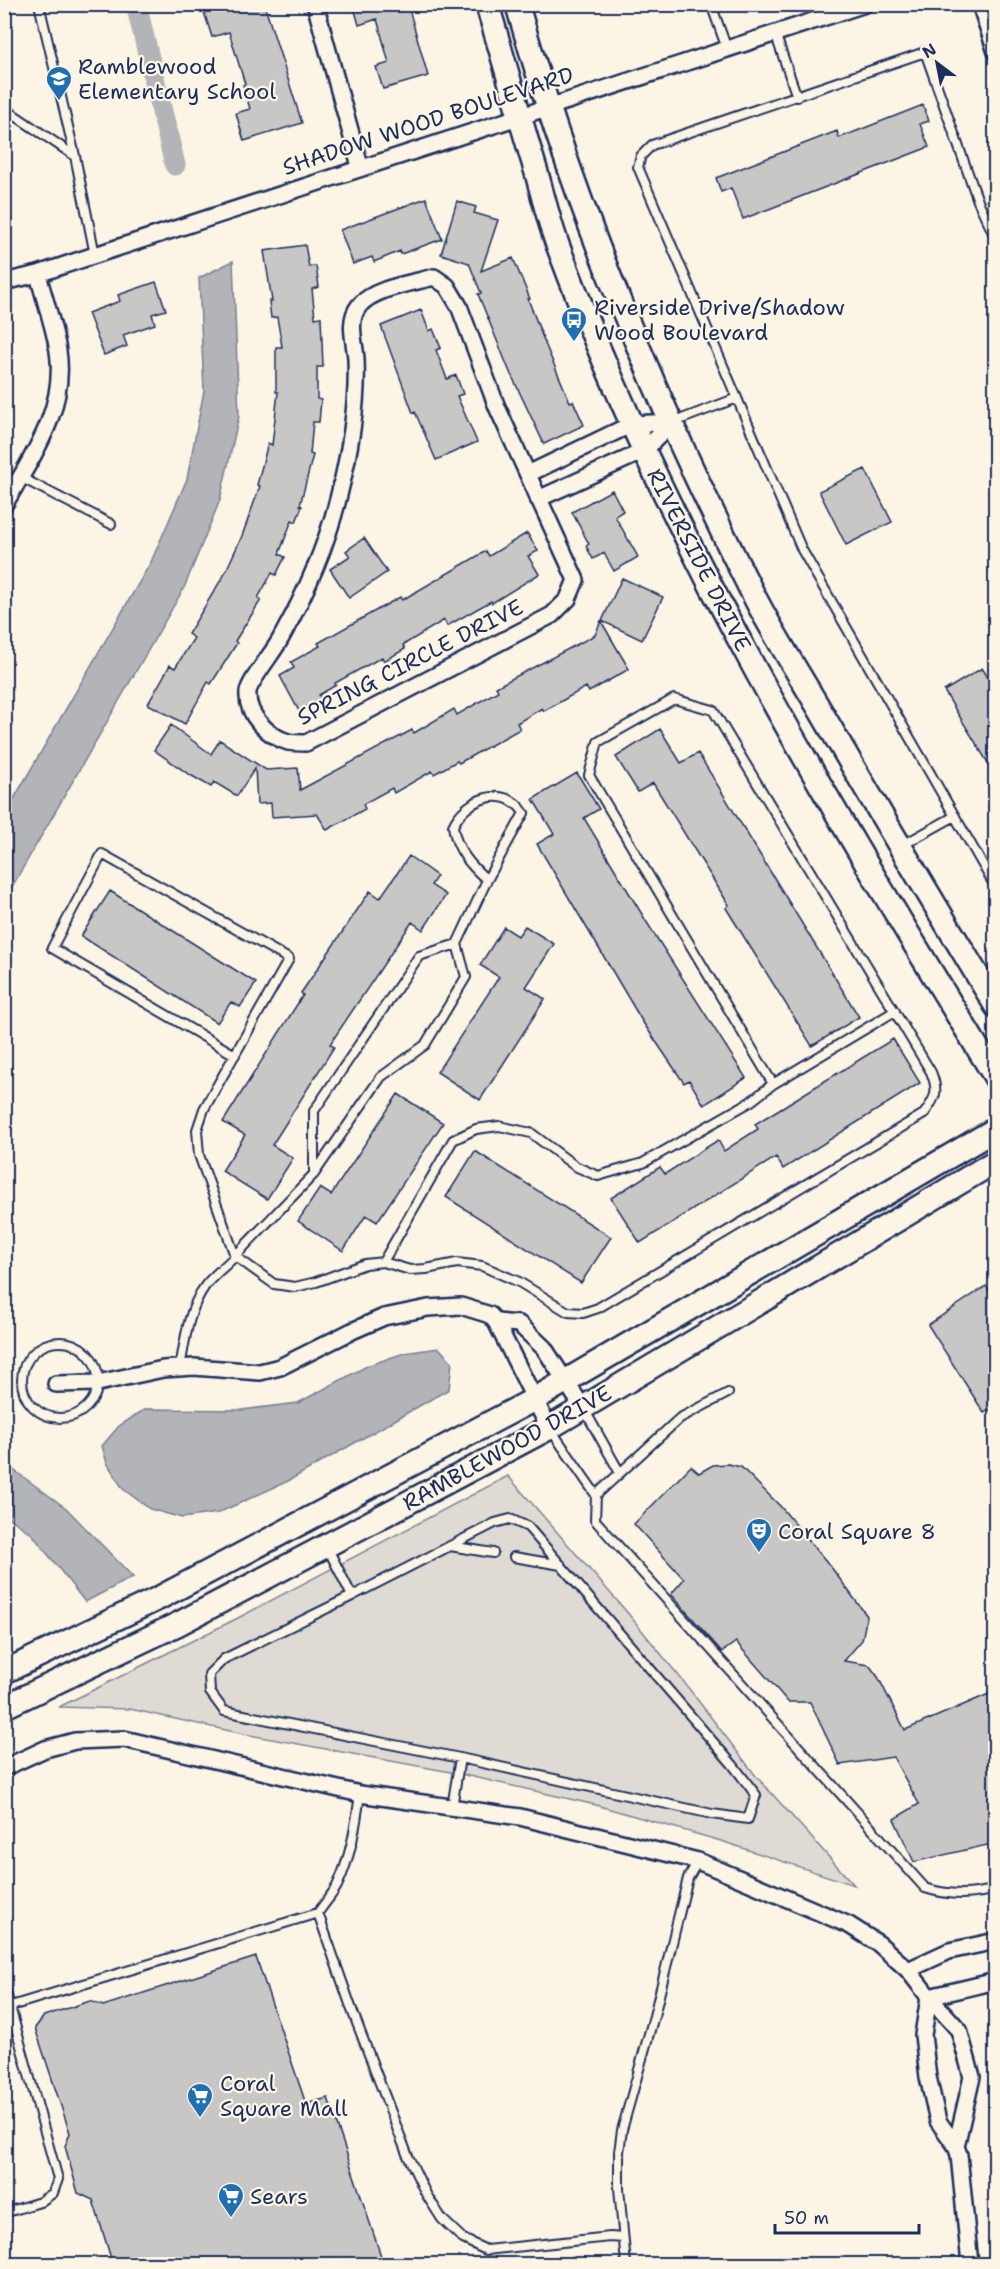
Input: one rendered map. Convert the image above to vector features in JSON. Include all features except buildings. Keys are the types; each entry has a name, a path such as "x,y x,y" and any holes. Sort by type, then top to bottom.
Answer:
{"street":[{"path":"315,4 360,166"},
{"name":"RIVERSIDE DRIVE","path":"487,4 557,243 632,424 683,535 765,688 923,959 996,1078"},
{"name":"RIVERSIDE DRIVE","path":"517,4 549,105 606,266 672,422 755,597 899,846 996,1006"},
{"name":"SHADOW WOOD BOULEVARD","path":"4,282 38,274 360,166 865,4"},
{"path":"980,4 996,52"},
{"path":"4,505 47,430 59,388 58,351 38,274"},
{"name":"SPRING CIRCLE DRIVE","path":"434,277 447,286 459,306 497,407 538,498 576,580 568,599 552,615 306,743 290,742 273,735 259,723 249,707 248,690 280,639 331,530 346,467 355,407 356,359 352,324 358,307 372,294 434,277"},
{"path":"528,474 632,424 672,422"},
{"path":"538,498 644,451 672,422"},
{"name":"RAMBLEWOOD DRIVE","path":"4,1672 159,1598 535,1399 996,1129"},
{"name":"RAMBLEWOOD DRIVE","path":"4,1707 178,1624 549,1428 996,1161"},
{"path":"56,1384 98,1383 128,1375 180,1368 260,1372 280,1367 352,1330 384,1317 428,1308 461,1306 490,1316 496,1322 549,1428"},
{"path":"496,1322 519,1324 544,1348 583,1408"},
{"path":"4,1768 45,1749 75,1741 124,1739 360,1794 520,1817 698,1861 849,1925 879,1944 908,1970 928,1997 959,2030 972,2077 956,2146"},
{"path":"908,1970 949,1951 996,1941"},
{"path":"928,1997 996,1981"},
{"path":"928,1997 923,2035 928,2077 938,2121 956,2146 959,2155 969,2265"}],"lane":[{"path":"39,4 75,156 94,255"},
{"path":"711,4 727,49"},
{"path":"775,33 797,97"},
{"path":"996,239 978,201 925,52 652,145 641,156 638,167 802,550 996,888"},
{"path":"4,108 75,156"},
{"path":"672,422 737,398"},
{"path":"20,477 111,524"},
{"path":"235,1055 52,948 102,854 289,959 235,1055 204,1110 197,1130 199,1155 235,1256 274,1284 295,1287 316,1282 365,1264 383,1262 410,1270 458,1263 482,1266 519,1282 568,1312 583,1313 598,1308 924,1114 934,1100 937,1086 895,1011 713,710 674,699 598,742 589,775 773,1084"},
{"path":"180,1368 193,1308 205,1286 314,1174 381,1077 424,1045 465,977 457,944 487,880 524,813 511,799 499,796 474,803 463,810 453,826 465,858 487,880"},
{"path":"899,846 955,816"},
{"path":"314,1174 314,1111 419,956 457,944"},
{"path":"383,1262 453,1140 476,1129 499,1126 531,1133 575,1166 598,1176 643,1163 750,1102 773,1084 895,1011"},
{"path":"58,1342 79,1347 87,1354 94,1362 98,1383 90,1403 72,1416 62,1418 41,1413 32,1406 22,1387 22,1376 30,1356 48,1344 58,1342"},
{"path":"596,1495 680,1418 728,1393"},
{"path":"583,1408 620,1473"},
{"path":"549,1428 596,1495 595,1520 925,1888 942,1894 976,1895 996,1889"},
{"path":"510,1519 528,1527 733,1765 756,1795 748,1819 711,1814 460,1758 224,1711 210,1692 209,1674 224,1659 352,1596 495,1523 510,1519"},
{"path":"326,1545 352,1596"},
{"path":"450,1546 493,1553"},
{"path":"514,1557 561,1565"},
{"path":"452,1807 460,1758"},
{"path":"11,2006 318,1913 337,1887 348,1857 357,1821 360,1794"},
{"path":"626,2265 619,2188 619,2152 622,2130 654,2016 687,1878 698,1861"},
{"path":"318,1913 407,2154 426,2194 442,2219 463,2239 486,2250 610,2237 623,2238"},
{"path":"4,1985 57,2179 52,2193 40,2202 4,2213"}],"shaded area":[{"path":"233,261 239,416 220,500 184,588 5,899 5,814 151,562 187,479 204,391 199,278"},
{"path":"439,1348 452,1362 449,1389 288,1481 218,1513 182,1518 150,1509 123,1489 107,1463 102,1446 119,1426 145,1409 242,1410 298,1403 367,1366 404,1353"},
{"path":"4,1463 66,1508 133,1577 85,1602 32,1534 5,1515"},
{"path":"508,1476 626,1611 756,1776 854,1885 721,1841 596,1805 456,1773 244,1734 130,1709 59,1707 236,1619"}],"waterway":[{"path":"136,4 175,165"}],"place":[{"name":"Ramblewood Elementary School","path":"59,102"},
{"name":"Riverside Drive/Shadow Wood Boulevard","path":"574,343"},
{"name":"Coral Square 8","path":"759,1554"},
{"name":"Coral Square Mall","path":"200,2119"},
{"name":"Sears","path":"231,2219"}]}
